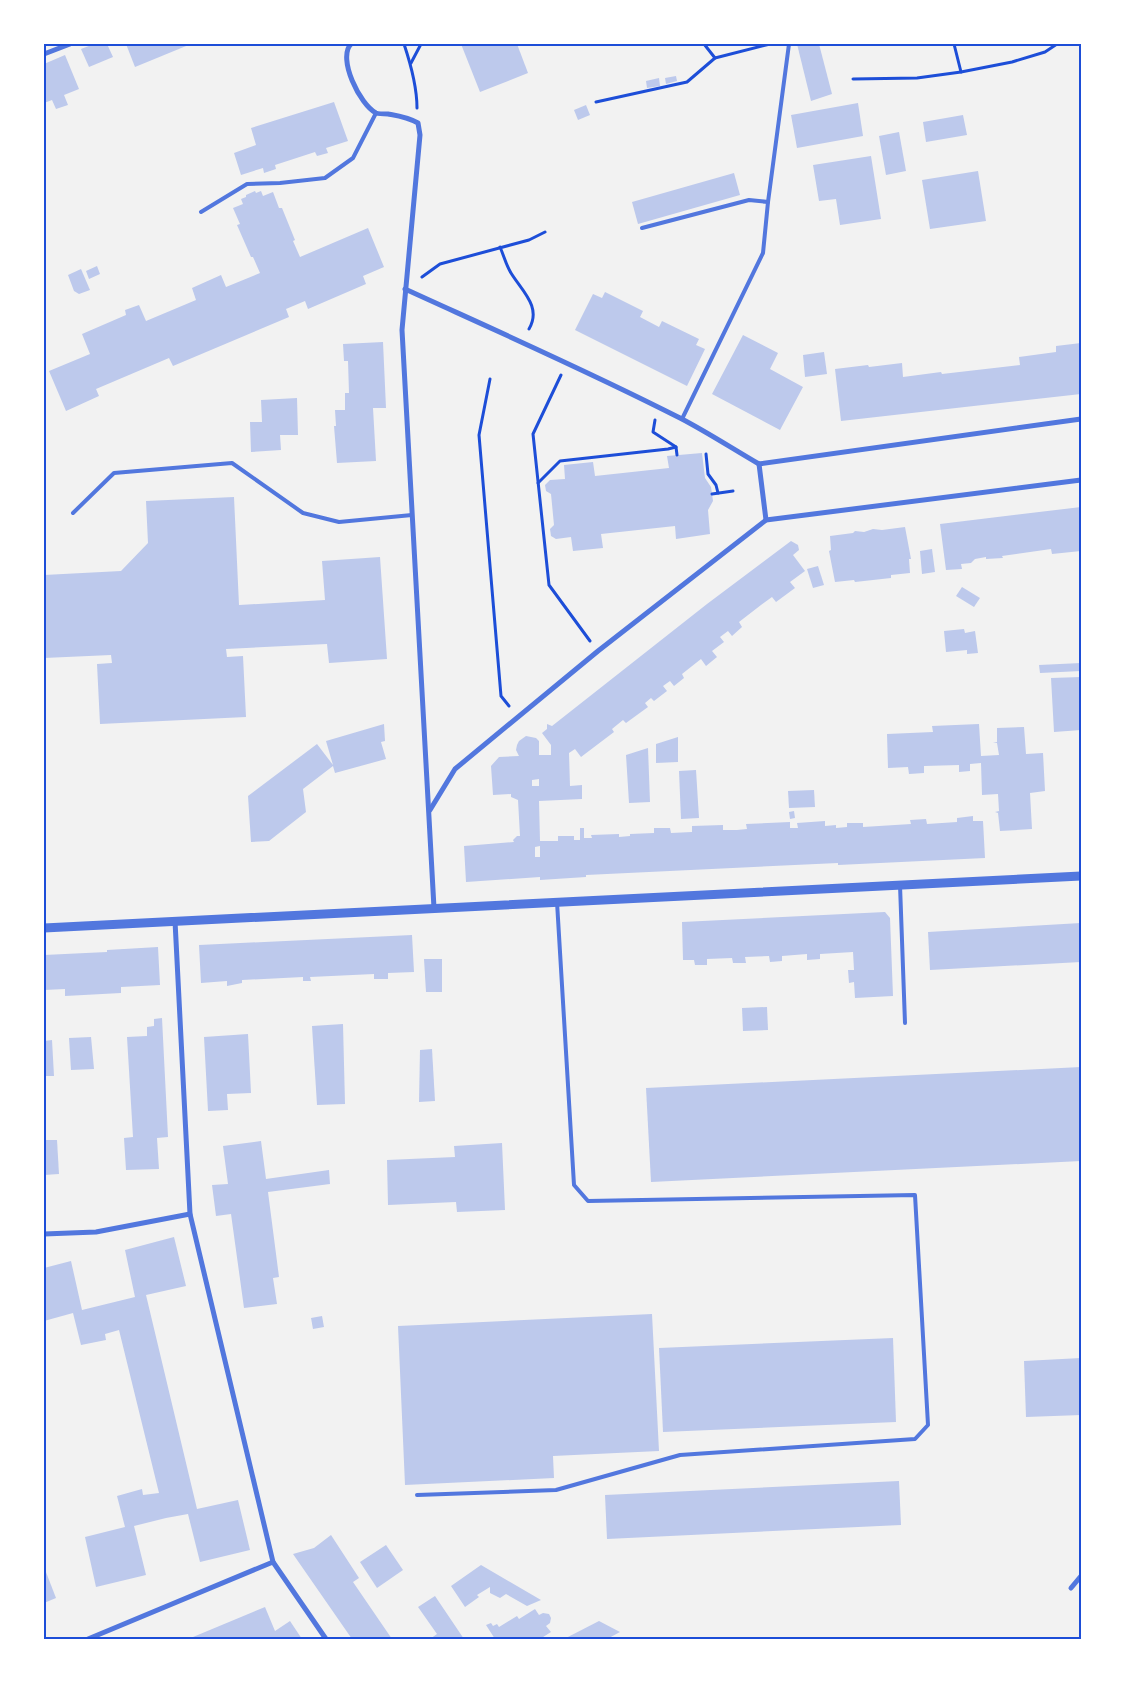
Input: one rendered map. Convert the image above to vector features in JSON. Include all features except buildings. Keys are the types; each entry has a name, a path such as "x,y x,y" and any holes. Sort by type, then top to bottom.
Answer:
{"street":[{"path":"44,54 70,44"},
{"path":"351,44 348,47 346,56 349,73 365,102 376,113 406,117 418,123 420,136 402,330 434,908"},
{"path":"405,289 566,362 682,419 759,464 1081,419"},
{"path":"759,464 766,520"},
{"path":"430,810 455,768 598,651 766,520 1081,480"},
{"path":"44,928 1081,876"},
{"path":"175,921 190,1214 273,1562 326,1639"},
{"path":"44,1234 96,1232 190,1214"},
{"path":"88,1639 273,1562"},
{"path":"1071,1588 1081,1576"}],"lane":[{"path":"682,419 763,253 789,44"},
{"path":"201,212 246,184 280,183 325,178 353,158 376,113"},
{"path":"642,228 749,200 768,202"},
{"path":"73,513 114,473 232,463 303,513 339,522 412,515"},
{"path":"900,885 905,1023"},
{"path":"417,1496 556,1490 680,1455 915,1439 928,1425 915,1195 588,1201 574,1185 557,902"}],"path":[{"path":"404,44 411,64 417,93 418,123"},
{"path":"411,64 421,44"},
{"path":"704,44 715,58"},
{"path":"596,102 687,82 715,58 770,44"},
{"path":"954,44 961,72"},
{"path":"854,80 917,78 961,72 1012,62 1046,52 1057,44"},
{"path":"405,289 440,264 529,240 545,232"},
{"path":"500,247 510,272 532,302 534,321"},
{"path":"566,362 533,434 549,585 598,651"},
{"path":"490,379 479,435 501,696"},
{"path":"658,408 653,432 676,447 677,455"},
{"path":"538,484 560,461 676,447"},
{"path":"706,454 708,474 716,485 718,493"},
{"path":"712,494 733,491"}]}
